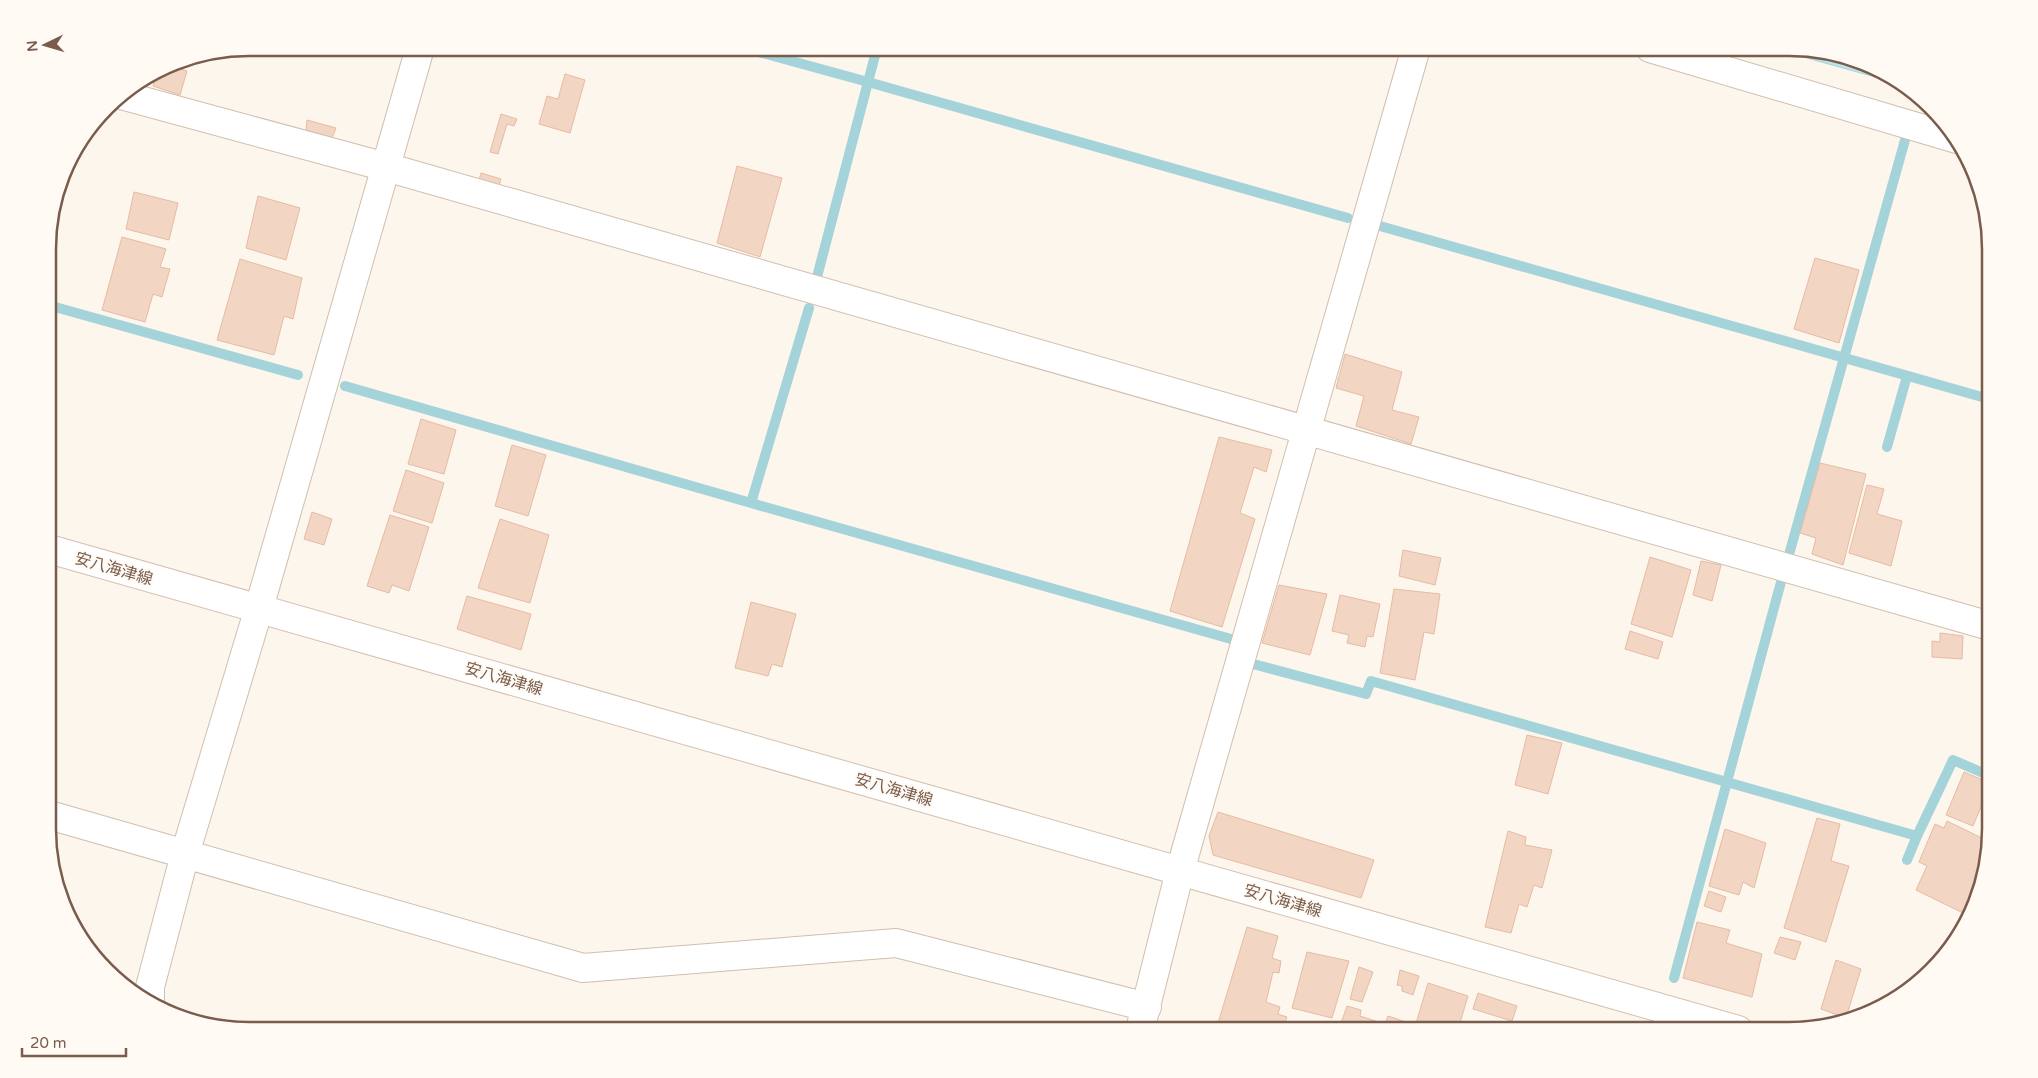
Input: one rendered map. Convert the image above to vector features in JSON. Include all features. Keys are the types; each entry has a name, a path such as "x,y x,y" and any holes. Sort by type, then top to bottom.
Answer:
{"street":[{"path":"145,991 259,608 418,56"},
{"path":"56,817 583,968 896,943 1144,1018 1180,871 1414,56"},
{"path":"1677,56 1944,135"},
{"path":"130,97 386,167 1982,624"},
{"name":"安八海津線","path":"56,551 1710,1022"}],"water":[{"path":"1804,57 1851,66 1876,77"}],"building":[{"path":"180,69 187,71 180,95 153,86 154,81 175,71"},
{"path":"565,74 585,80 570,133 539,124 547,96 558,99"},
{"path":"501,114 517,119 514,126 507,124 498,154 490,152"},
{"path":"307,120 336,128 332,138 306,131"},
{"path":"737,166 782,178 760,257 717,243"},
{"path":"481,173 501,179 499,186 479,180"},
{"path":"134,192 178,203 169,240 126,229"},
{"path":"258,196 300,208 286,260 246,248"},
{"path":"122,237 166,249 160,267 170,269 162,297 153,294 145,322 102,310"},
{"path":"1815,258 1859,270 1839,343 1794,329"},
{"path":"240,259 302,278 293,319 284,316 274,355 217,340"},
{"path":"1345,354 1402,372 1392,410 1419,417 1411,444 1356,426 1364,396 1336,388"},
{"path":"421,419 456,430 444,474 408,464"},
{"path":"1219,437 1272,450 1266,472 1254,467 1240,513 1255,519 1222,627 1170,611"},
{"path":"512,445 546,455 528,516 495,506"},
{"path":"1820,463 1866,474 1843,565 1812,554 1816,538 1800,533"},
{"path":"406,470 444,483 432,523 393,511"},
{"path":"1867,485 1884,489 1877,514 1902,521 1891,566 1849,553"},
{"path":"312,512 332,519 324,545 304,539"},
{"path":"390,515 429,527 409,591 392,585 389,593 367,586"},
{"path":"500,519 549,535 530,603 478,588"},
{"path":"1403,550 1441,558 1435,585 1399,576"},
{"path":"1650,557 1691,570 1672,637 1631,624"},
{"path":"1701,561 1721,565 1712,601 1693,595"},
{"path":"1279,585 1327,594 1310,655 1262,643"},
{"path":"1394,589 1440,594 1434,634 1424,632 1415,680 1380,673"},
{"path":"1340,595 1380,604 1373,637 1367,636 1365,647 1347,643 1349,635 1332,631"},
{"path":"467,596 531,614 521,650 457,629"},
{"path":"751,602 796,614 782,667 772,664 768,676 735,668"},
{"path":"1630,631 1663,642 1658,659 1625,649"},
{"path":"1940,633 1963,636 1962,659 1932,657 1932,641 1940,642"},
{"path":"1527,735 1562,743 1548,794 1515,785"},
{"path":"1964,772 1982,780 1982,804 1973,826 1946,815"},
{"path":"1218,812 1374,860 1361,898 1213,855 1209,836"},
{"path":"1817,818 1840,824 1831,861 1849,866 1826,942 1784,928"},
{"path":"1947,821 1981,838 1975,879 1963,913 1916,890 1927,866 1919,862 1935,824 1944,828"},
{"path":"1725,829 1766,843 1754,888 1743,882 1739,895 1709,886"},
{"path":"1508,831 1526,837 1525,845 1552,850 1542,888 1534,885 1527,907 1519,904 1511,933 1485,927"},
{"path":"1709,891 1726,897 1721,912 1704,906"},
{"path":"1697,922 1730,930 1726,943 1762,954 1752,997 1683,978"},
{"path":"1247,927 1278,936 1272,958 1281,961 1279,973 1273,972 1266,1002 1280,1007 1278,1014 1287,1017 1285,1022 1218,1022"},
{"path":"1780,937 1801,942 1795,960 1774,953"},
{"path":"1307,952 1349,961 1332,1018 1292,1008"},
{"path":"1836,960 1861,969 1848,1013 1838,1015 1821,1009"},
{"path":"1359,967 1373,972 1362,1002 1350,999"},
{"path":"1400,970 1419,976 1413,995 1402,991 1402,986 1397,985"},
{"path":"1428,983 1468,996 1460,1022 1416,1022"},
{"path":"1478,993 1517,1006 1512,1021 1473,1009"},
{"path":"1347,1006 1361,1010 1360,1016 1379,1022 1341,1022"},
{"path":"1388,1016 1403,1022 1386,1022"}],"waterway":[{"path":"773,56 868,82 875,56"},
{"path":"817,277 868,82 1348,218"},
{"path":"1790,551 1905,140"},
{"path":"1380,226 1982,397"},
{"path":"56,307 298,375"},
{"path":"345,386 751,503 809,308"},
{"path":"1887,447 1907,376"},
{"path":"751,503 1231,639"},
{"path":"1674,978 1781,582"},
{"path":"1253,664 1366,694 1371,681 1917,836 1953,760 1982,773"},
{"path":"1907,860 1917,836"}]}
